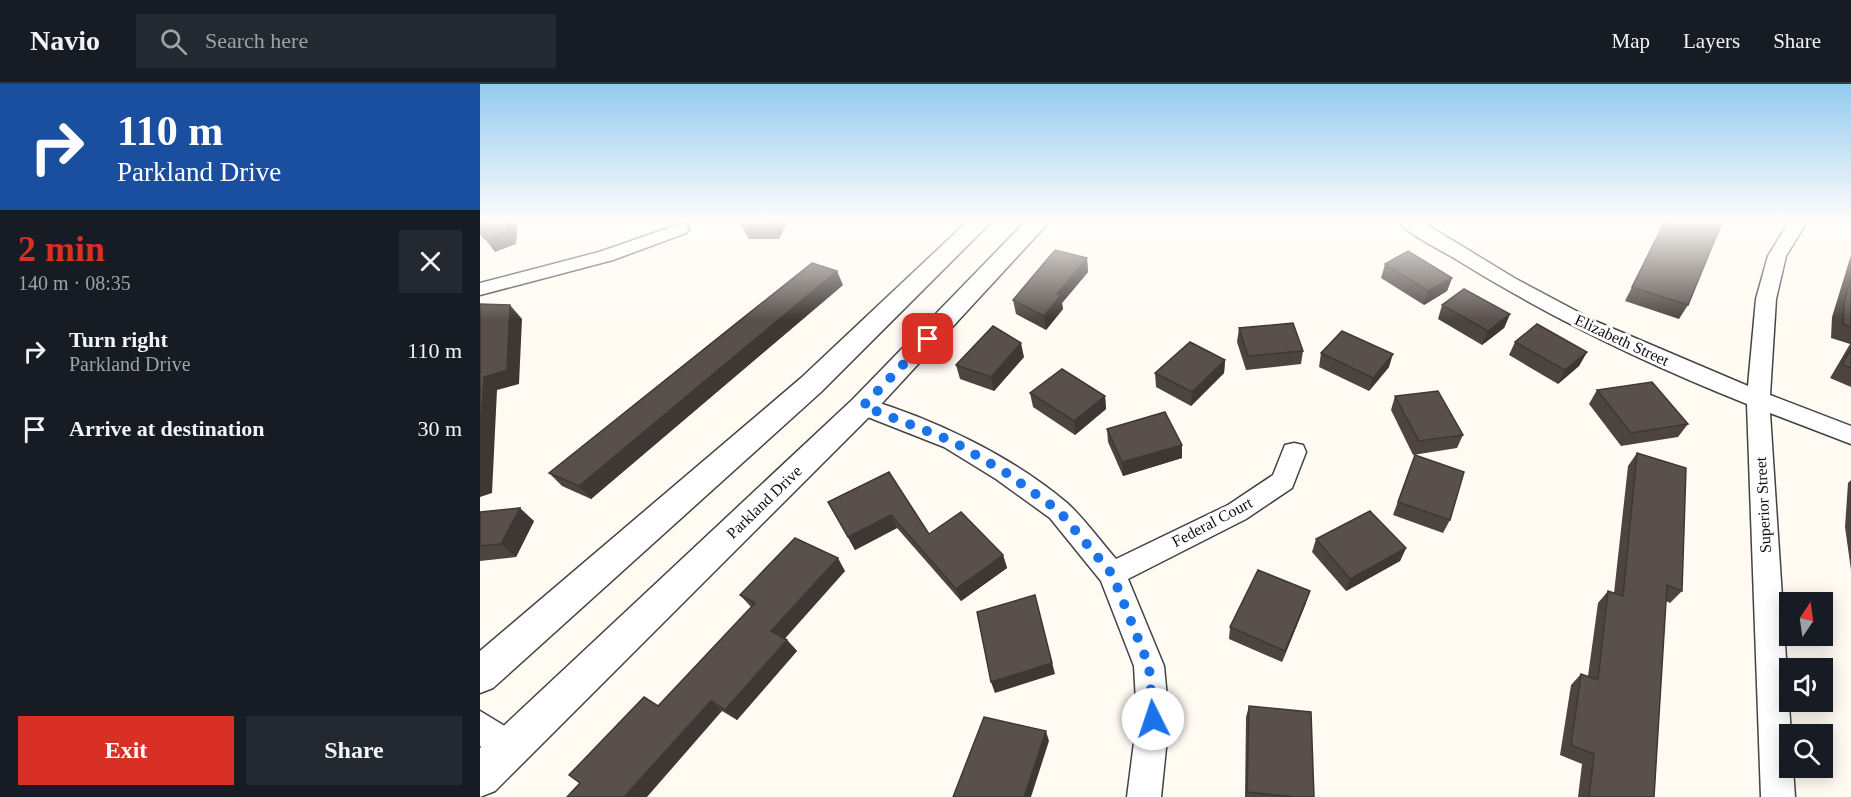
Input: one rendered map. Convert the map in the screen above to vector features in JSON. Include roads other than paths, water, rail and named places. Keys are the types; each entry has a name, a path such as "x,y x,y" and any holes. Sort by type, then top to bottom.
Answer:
{"street":[{"path":"480,289 618,253"},
{"path":"480,675 811,386 948,253"},
{"name":"Parkland Drive","path":"480,776 863,406 1008,253"},
{"name":"Elizabeth Street","path":"1460,253 1519,290 1606,335 1758,399 1851,435"},
{"name":"Superior Street","path":"1778,797 1758,399 1766,299 1779,253"},
{"path":"863,406 952,441 1005,472 1059,511 1112,574 1149,666 1153,719 1144,797"},
{"name":"Federal Court","path":"1112,574 1237,512 1283,481 1294,452"},
{"path":"480,726 510,747"}]}
